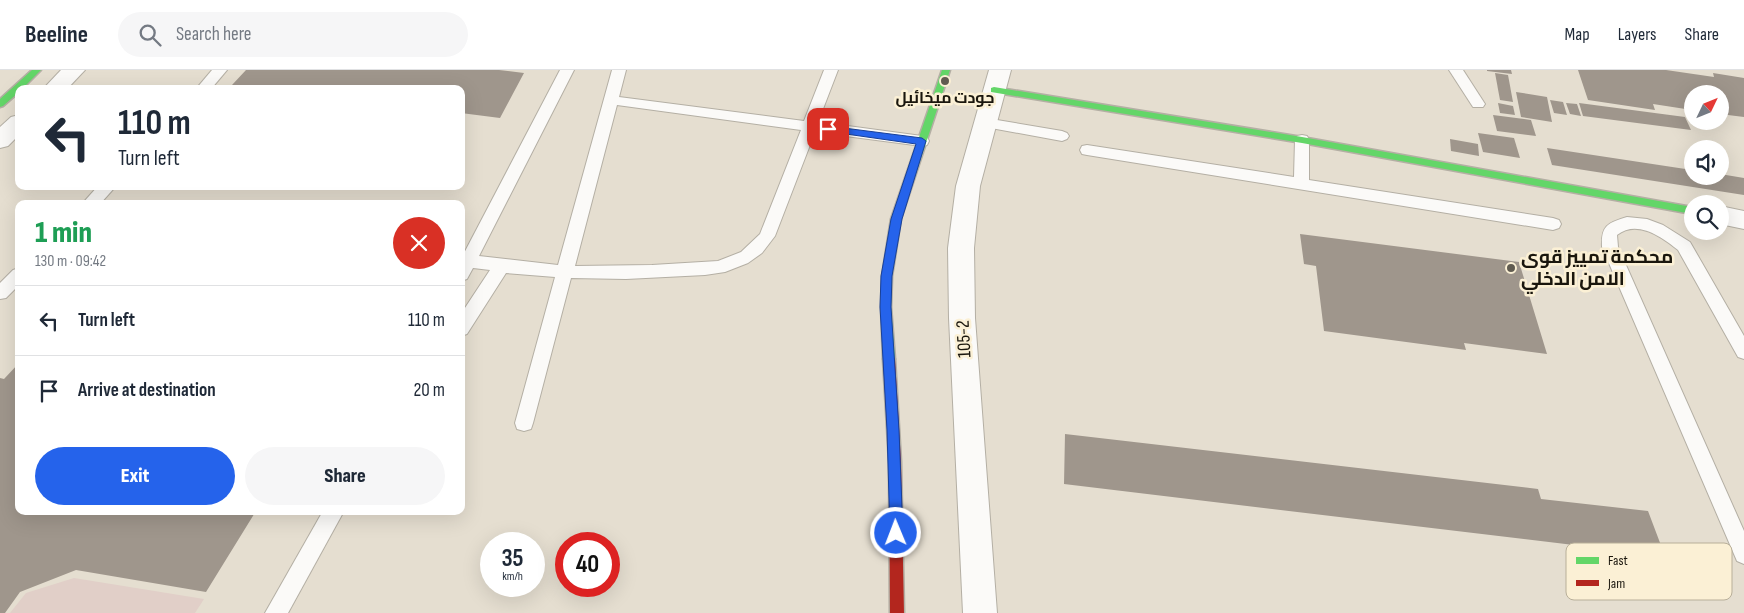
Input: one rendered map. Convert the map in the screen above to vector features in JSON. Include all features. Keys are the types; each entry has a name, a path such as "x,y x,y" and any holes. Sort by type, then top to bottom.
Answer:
{"street":[{"path":"21,85 37,70"},
{"path":"58,85 74,70"},
{"path":"897,613 895,462 886,307 887,276 896,219 946,70"},
{"path":"997,80 1302,140 1684,210"},
{"name":"105-2","path":"980,613 961,281 963,224 968,186 997,80"},
{"path":"0,104 15,90"},
{"path":"0,140 15,126"},
{"path":"1729,218 1744,220"}],"lane":[{"path":"207,85 220,70"},
{"path":"465,268 567,70"},
{"path":"524,423 619,70"},
{"path":"465,268 501,266 628,272 719,267 743,258 753,252 767,236 831,70"},
{"path":"1456,70 1478,104"},
{"path":"610,100 922,141"},
{"path":"985,123 1062,136"},
{"path":"1301,184 1302,140"},
{"path":"1087,150 1553,224"},
{"path":"94,200 104,190"},
{"path":"1628,199 1638,223"},
{"path":"1744,352 1684,246 1668,234 1638,223 1620,225 1613,228 1609,233 1610,247 1744,554"},
{"path":"465,323 501,266"},
{"path":"0,293 15,278"},
{"path":"276,613 332,515"}],"shaded area":[{"path":"74,578 204,599 195,613 10,613 26,593"}],"building":[{"path":"246,70 499,70 524,73 500,118 465,114 465,85 232,85"},
{"path":"1511,70 1512,74 1487,71"},
{"path":"1578,70 1666,70 1714,77 1713,73 1744,78 1744,117 1729,115 1729,85 1684,85 1684,109 1653,104 1655,110 1588,100"},
{"path":"1495,73 1508,75 1513,102 1500,100"},
{"path":"1516,92 1547,97 1552,122 1521,117"},
{"path":"1550,100 1563,102 1567,115 1554,113"},
{"path":"1498,103 1513,106 1515,115 1500,113"},
{"path":"1566,103 1577,104 1581,116 1570,114"},
{"path":"1579,103 1684,117 1684,129 1583,116"},
{"path":"1493,115 1531,120 1536,136 1497,131"},
{"path":"1478,133 1514,138 1520,158 1483,152"},
{"path":"1450,139 1478,144 1479,156 1451,151"},
{"path":"1547,148 1684,169 1684,185 1729,185 1729,176 1744,178 1744,195 1552,165"},
{"path":"1300,234 1519,262 1547,354 1464,343 1466,350 1324,331 1316,266 1304,264"},
{"path":"15,367 15,515 254,515 206,592 76,570 20,592 5,613 0,613 0,378 4,379"},
{"path":"1065,434 1538,489 1541,499 1648,511 1660,543 1566,544 1064,484"}],"traffic: fast":[{"path":"21,85 37,70"},
{"path":"889,359 886,307 887,276 896,219 946,70"},
{"path":"0,104 15,90"},
{"path":"994,90 1302,140 1684,210"}],"traffic: jam":[{"path":"889,359 895,462 897,613"}],"place":[{"name":"جودت ميخائيل","path":"945,81"},
{"name":"محكمة تمييز قوى الامن الدخلي","path":"1511,268"}],"route":[{"path":"828,129 922,141 896,219 890,247 887,276 886,307 895,462 896,533"}]}
